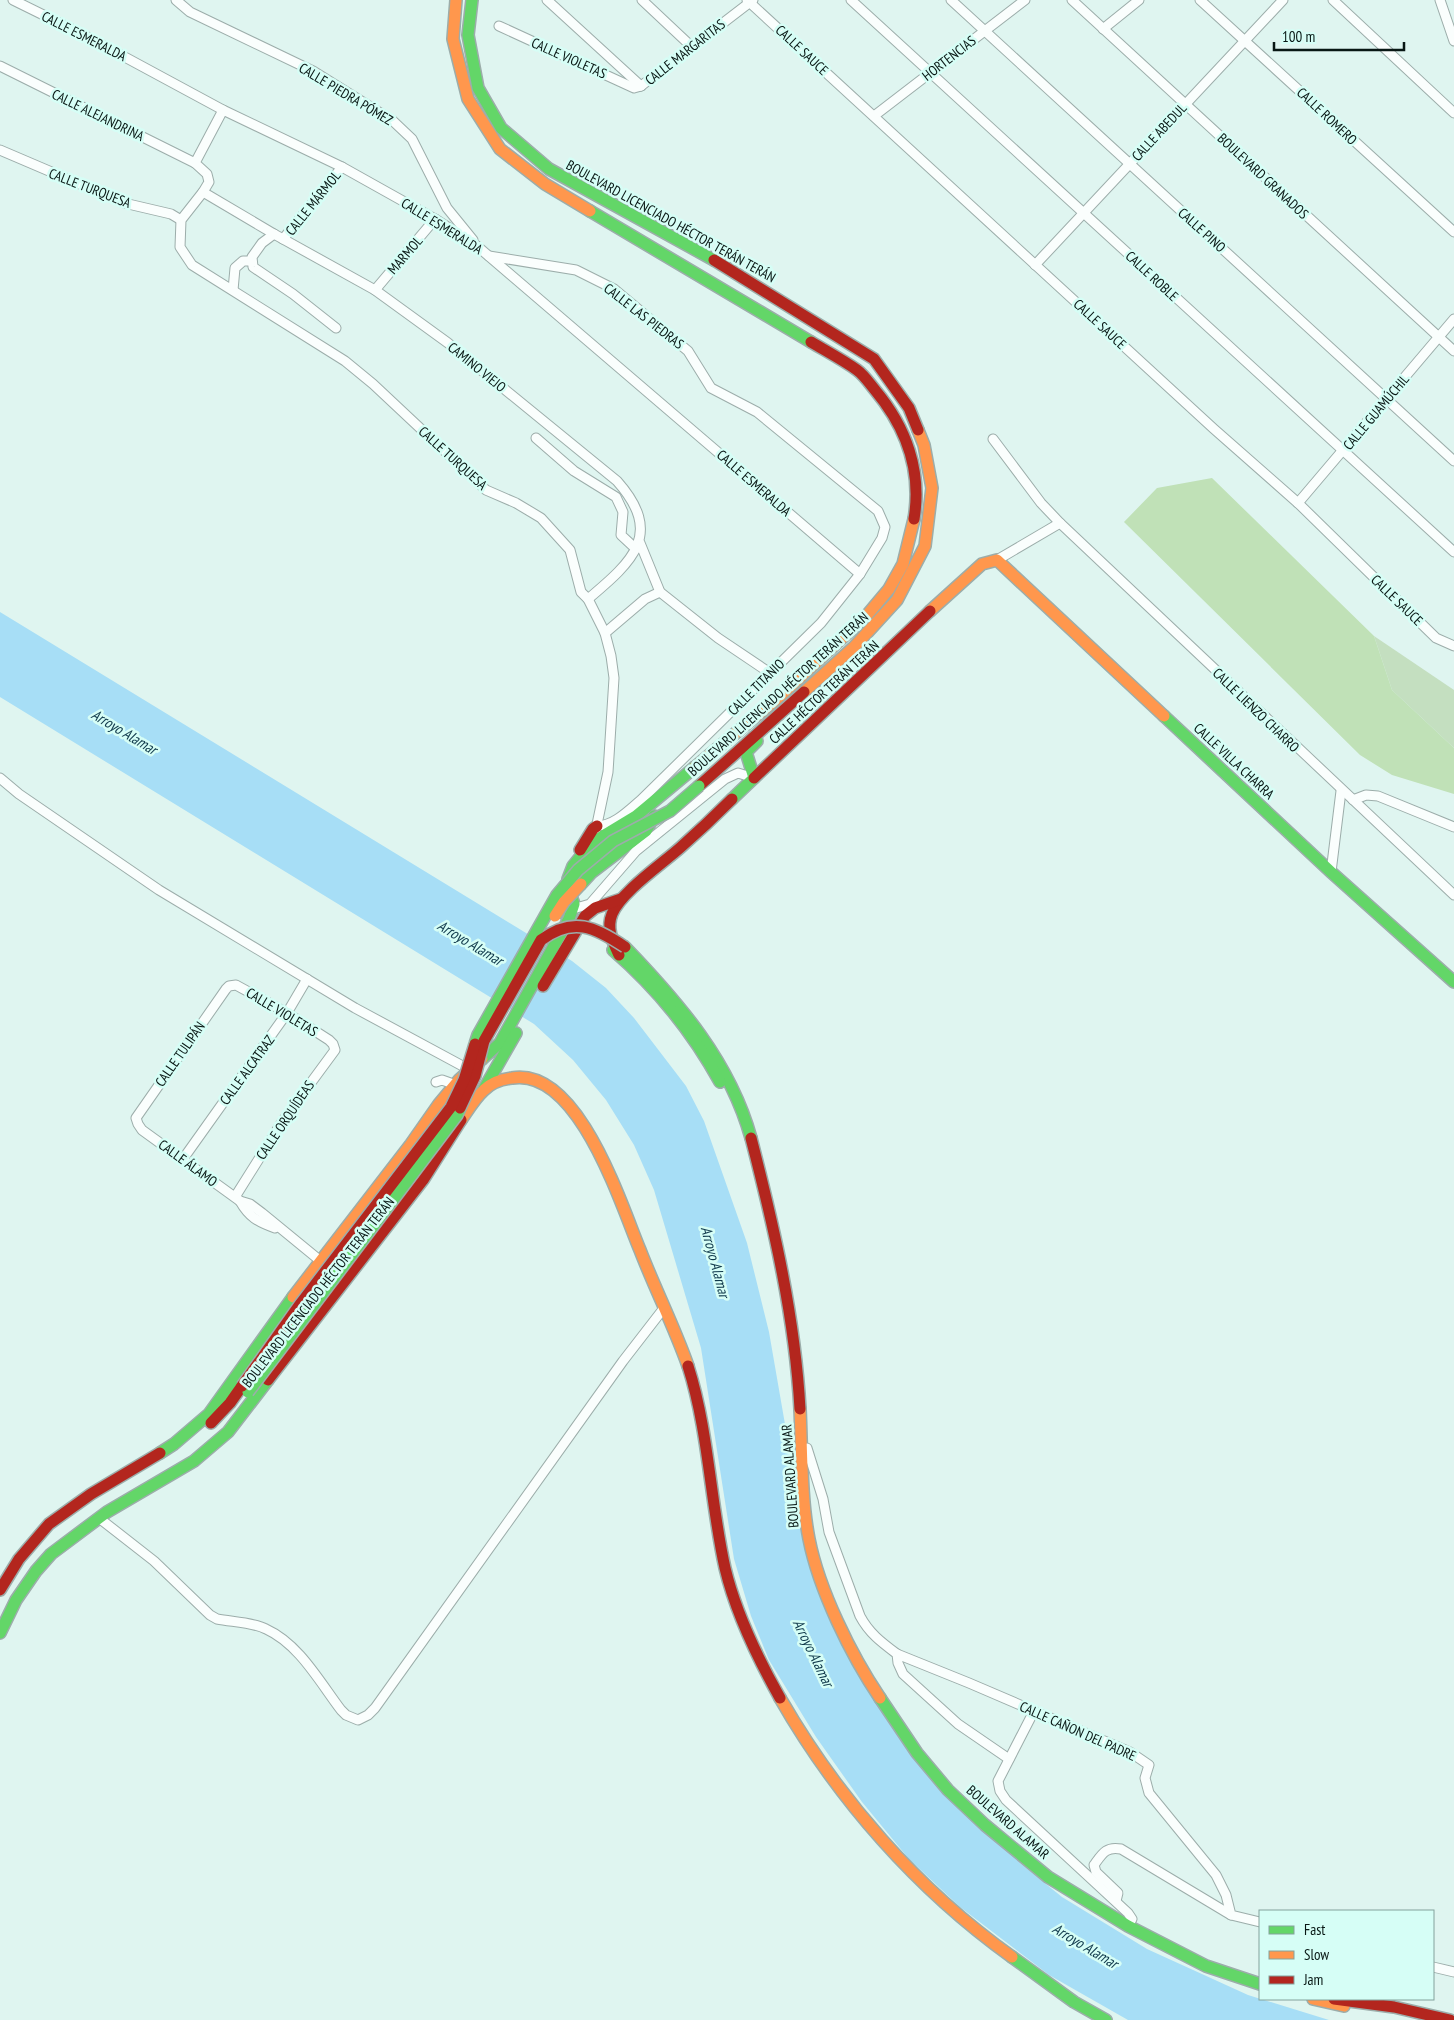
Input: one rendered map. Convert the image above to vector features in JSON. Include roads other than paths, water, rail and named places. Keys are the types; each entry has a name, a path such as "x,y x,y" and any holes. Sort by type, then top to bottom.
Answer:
{"main road":[{"name":"BOULEVARD LICENCIADO HÉCTOR TERÁN TERÁN","path":"0,1632 16,1600 36,1571 51,1554 99,1518 194,1461 228,1432 426,1176 484,1089 514,1027 562,941 574,904 568,885 572,866 592,844 636,816 780,696 868,614 890,588 903,564 911,536 916,506 916,475 906,442 891,409 859,371 545,184 500,150 468,100 453,39 456,0"},
{"name":"BOULEVARD LICENCIADO HÉCTOR TERÁN TERÁN","path":"0,1614 27,1570 48,1546 95,1510 195,1450 227,1420 306,1296 451,1107 464,1080 478,1035 557,895 578,870 607,846 670,811 854,648 897,600 925,546 932,488 924,445 909,408 874,359 731,269 549,169 501,128 478,88 468,35 472,0"},
{"name":"CALLE HÉCTOR TERÁN TERÁN","path":"622,951 611,940 609,921 612,911 621,899 698,832 973,571 982,564 997,560"},
{"name":"CALLE VILLA CHARRA","path":"997,560 1330,872 1453,980"},
{"path":"754,778 747,750 792,708 792,701"},
{"name":"BOULEVARD LICENCIADO HÉCTOR TERÁN TERÁN","path":"0,1602 9,1585 41,1545 59,1527 96,1501 180,1450 218,1417 245,1389 457,1115 475,1076 484,1041 564,902 592,873 646,831 665,792"},
{"path":"591,911 573,909 569,906 565,896 563,880 567,864 597,826"},
{"name":"CALLE HÉCTOR TERÁN TERÁN","path":"591,911 621,899"},
{"name":"BOULEVARD LICENCIADO HÉCTOR TERÁN TERÁN","path":"562,941 574,932 591,911"},
{"path":"541,940 562,927 582,926 606,934 622,951"},
{"path":"574,932 590,935 622,951"},
{"name":"BOULEVARD ALAMAR","path":"622,951 661,984 688,1015 716,1056 735,1094 750,1135 766,1197 791,1320 802,1432 806,1519 828,1600 865,1674 917,1753 948,1790 985,1825 1048,1877 1128,1926 1206,1966 1259,1984"},
{"name":"BOULEVARD LICENCIADO HÉCTOR TERÁN TERÁN","path":"0,1590 19,1559 49,1524 91,1494 174,1444 209,1414 320,1261 440,1104 457,1083 500,1043 514,1027"},
{"path":"484,1089 500,1081 516,1077 535,1078 556,1091 570,1106 588,1131 610,1174 636,1243 688,1365 698,1402 726,1571 741,1620 764,1670 788,1714 815,1756 856,1809 904,1865 961,1918 1011,1958 1106,2020"},
{"path":"1317,2000 1405,2020"},
{"path":"1342,2000 1394,2007 1450,2020"}],"street":[{"name":"CALLE ESMERALDA","path":"13,0 84,35 223,110 342,167 435,219 478,246 860,574"},
{"name":"CALLE PIEDRA PÓMEZ","path":"176,0 190,12 313,71 393,121 412,140 447,208 478,246"},
{"path":"547,0 640,86"},
{"path":"642,0 692,47"},
{"name":"CALLE ROBLE","path":"851,0 1454,552"},
{"name":"CALLE PINO","path":"951,0 1454,461"},
{"name":"HORTENCIAS","path":"874,116 1024,0"},
{"name":"BOULEVARD GRANADOS","path":"1072,0 1454,351"},
{"path":"1103,29 1139,0"},
{"name":"CALLE ROMERO","path":"1200,0 1454,232"},
{"name":"CALLE ABEDUL","path":"1036,265 1283,0"},
{"path":"1333,0 1454,113"},
{"path":"1440,0 1454,41"},
{"name":"CALLE MARGARITAS","path":"640,86 750,1"},
{"name":"CALLE SAUCE","path":"750,1 1298,503 1436,638 1454,646"},
{"name":"CALLE VIOLETAS","path":"498,26 634,88 640,86"},
{"name":"CALLE ALEJANDRINA","path":"0,66 195,163"},
{"path":"181,220 204,192 209,182 207,174 195,163 223,110"},
{"name":"CALLE TURQUESA","path":"0,150 124,203 171,214 181,220 180,247 192,265 344,361 373,384 486,490 516,503 541,518 570,550 581,592 588,599 605,633 614,678 614,703 608,772 592,844"},
{"name":"CALLE MÁRMOL","path":"283,239 342,167"},
{"name":"CAMINO VIEJO","path":"204,192 374,290 448,344 588,459 617,480 630,495 638,514 642,528 638,546"},
{"name":"MARMOL","path":"374,290 435,219"},
{"path":"274,234 262,243 251,261 253,267 293,294 336,328"},
{"name":"CALLE LAS PIEDRAS","path":"489,256 576,270 614,289 688,351 711,388 757,412 878,511 884,521"},
{"path":"233,290 235,268 242,261 251,261"},
{"name":"CALLE GUAMÚCHIL","path":"1298,503 1454,319"},
{"path":"536,438 574,471 616,497 623,512 621,536 638,546 660,592 718,638 770,673"},
{"name":"CALLE LIENZO CHARRO","path":"993,439 1042,503 1060,523 1341,791 1454,895"},
{"name":"CALLE TITANIO","path":"597,826 605,825 618,818 641,800 821,623 860,574 885,533 884,521"},
{"name":"CALLE HÉCTOR TERÁN TERÁN","path":"997,560 1060,523"},
{"path":"588,599 604,585 638,546"},
{"path":"605,633 645,599 660,592"},
{"name":"BOULEVARD LICENCIADO HÉCTOR TERÁN TERÁN","path":"573,909 590,904 636,851 725,778 738,773 754,778"},
{"path":"0,778 19,794 160,890 355,1008 470,1070"},
{"path":"1330,872 1341,791"},
{"path":"1352,800 1366,795 1378,796 1454,827"},
{"name":"CALLE ALCATRAZ","path":"183,1159 287,1014 307,979"},
{"name":"CALLE VIOLETAS","path":"229,986 236,985 287,1014 333,1044"},
{"name":"CALLE TULIPÁN","path":"138,1124 136,1118 229,986"},
{"name":"CALLE ORQUÍDEAS","path":"237,1199 282,1122 334,1050 333,1044"},
{"path":"436,1082 442,1080 457,1083 453,1061"},
{"name":"CALLE ÁLAMO","path":"138,1124 142,1130 237,1199 250,1204 262,1213 280,1230 345,1280"},
{"path":"99,1518 154,1561 210,1615 217,1619 264,1628 282,1638 293,1647 341,1710 346,1715 358,1720 368,1715 375,1708 623,1361 664,1308"},
{"name":"CALLE CAÑON DEL PADRE","path":"802,1432 823,1500 829,1532 860,1616 873,1636 896,1654 1130,1752 1149,1765 1145,1778 1148,1793 1216,1875 1226,1895 1231,1914"},
{"name":"CALLE CAÑON DEL PADRE","path":"896,1654 904,1674 958,1724 1009,1759"},
{"path":"1034,1711 998,1781 1000,1791 1006,1800 1128,1913 1132,1919 1128,1926"},
{"path":"1116,1901 1118,1893 1096,1872 1094,1865 1106,1849 1114,1848 1121,1849 1231,1914 1259,1922"},
{"path":"1434,1967 1454,1972"}],"water":[{"name":"Arroyo Alamar","path":"0,612 572,961 606,988 634,1018 686,1086 704,1121 747,1243 769,1332 807,1551 884,1708 1020,1863 1062,1897 1147,1949 1259,2000 1329,2020 1128,2020 1049,1975 960,1907 909,1859 862,1802 816,1737 769,1660 751,1616 734,1559 701,1348 654,1190 634,1145 606,1100 573,1060 534,1024 0,697"}]}
